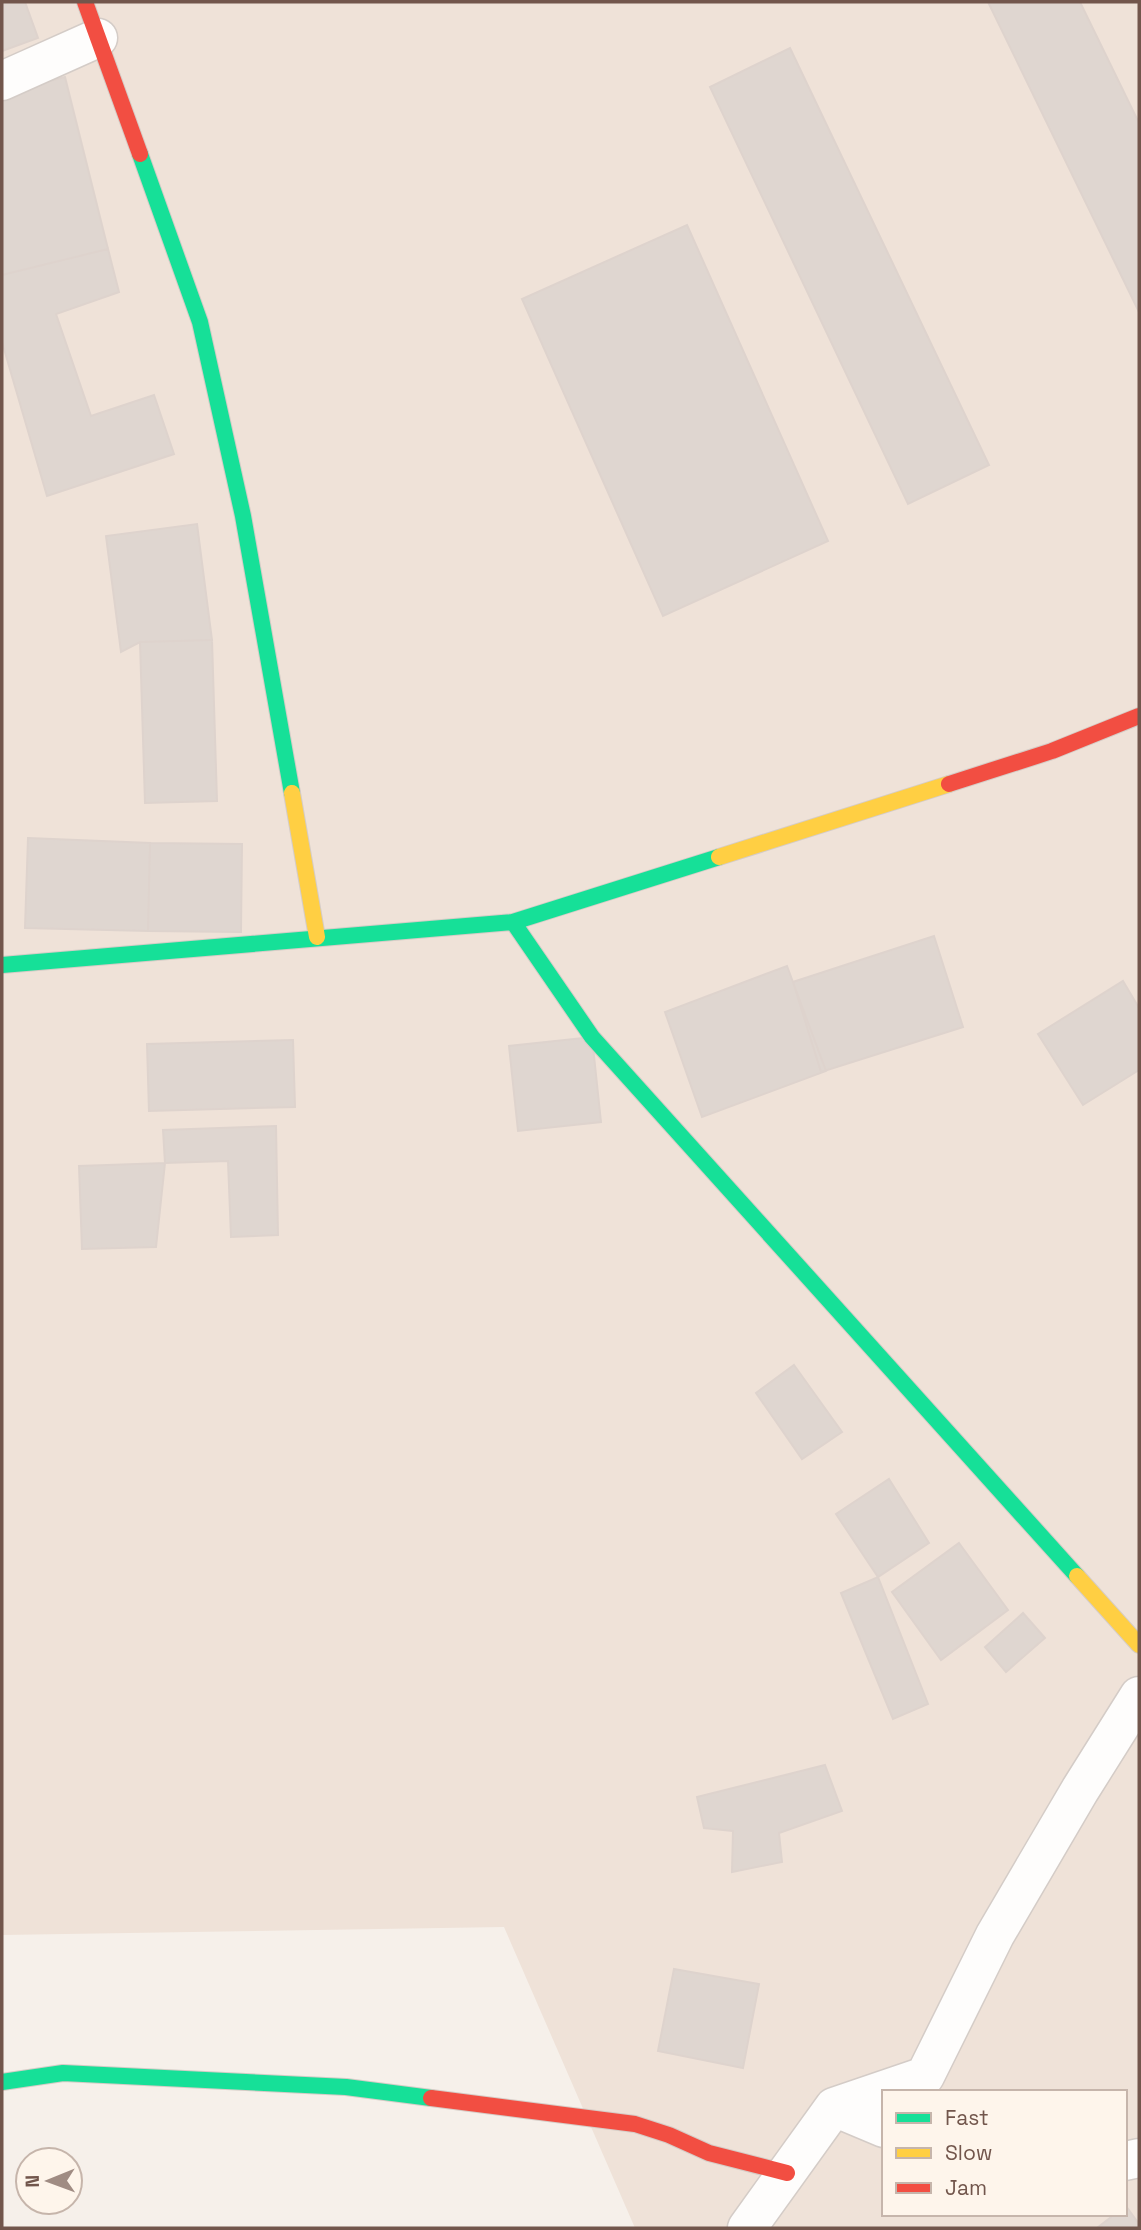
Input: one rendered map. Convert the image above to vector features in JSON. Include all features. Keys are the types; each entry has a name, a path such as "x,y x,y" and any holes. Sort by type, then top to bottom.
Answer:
{"street":[{"path":"85,2 200,322 243,516 317,937"},
{"path":"2,81 98,38"},
{"path":"2,965 513,922 1052,751 1139,716"},
{"path":"513,922 592,1037 1139,1645"},
{"path":"885,2090 925,2076 995,1935 1139,1696"},
{"path":"2,2082 63,2073 346,2087 635,2124 669,2135 709,2153 787,2173"},
{"path":"747,2228 834,2108 882,2091"},
{"path":"834,2108 882,2127"}],"shaded area":[{"path":"2,2 1139,2 1139,2228 635,2228 504,1927 2,1935"}],"building":[{"path":"2,2 25,2 38,38 2,51"},
{"path":"988,2 1080,2 1139,123 1139,312"},
{"path":"790,48 989,465 908,504 710,87"},
{"path":"65,77 108,249 2,275 2,93"},
{"path":"687,225 828,541 663,616 522,299"},
{"path":"108,249 119,292 56,314 91,416 154,395 174,454 47,496 2,342 2,275"},
{"path":"197,524 212,640 140,642 121,652 106,536"},
{"path":"212,640 217,801 145,803 140,642"},
{"path":"28,838 150,843 148,931 25,928"},
{"path":"150,843 242,844 241,932 148,931"},
{"path":"934,936 963,1027 821,1072 793,982"},
{"path":"787,966 826,1071 702,1117 665,1012"},
{"path":"1123,981 1139,1008 1139,1070 1083,1105 1038,1034"},
{"path":"592,1037 601,1122 518,1131 509,1046"},
{"path":"293,1040 295,1107 149,1111 147,1044"},
{"path":"276,1126 278,1235 231,1237 228,1161 165,1163 163,1130"},
{"path":"165,1163 156,1247 82,1249 79,1166"},
{"path":"794,1365 842,1432 802,1459 756,1393"},
{"path":"889,1479 929,1543 878,1577 836,1514"},
{"path":"959,1543 1008,1610 941,1660 892,1592"},
{"path":"878,1577 928,1704 893,1719 841,1593"},
{"path":"1023,1613 1045,1638 1006,1672 985,1647"},
{"path":"825,1765 842,1811 779,1833 782,1862 732,1872 733,1831 704,1828 697,1797"},
{"path":"674,1969 759,1984 743,2068 658,2051"},
{"path":"1127,2207 1139,2224 1139,2228 1097,2228 1112,2216 1127,2216"}],"traffic: fast":[{"path":"140,154 200,322 243,516 292,793"},
{"path":"2,965 513,922 719,857"},
{"path":"513,922 592,1037 1077,1576"},
{"path":"2,2082 63,2073 346,2087 431,2098"}],"traffic: slow":[{"path":"719,857 949,784"},
{"path":"292,793 317,937"},
{"path":"1077,1576 1139,1645"}],"traffic: jam":[{"path":"85,2 140,154"},
{"path":"949,784 1052,751 1139,716"},
{"path":"431,2098 635,2124 669,2135 709,2153 787,2173"}]}
